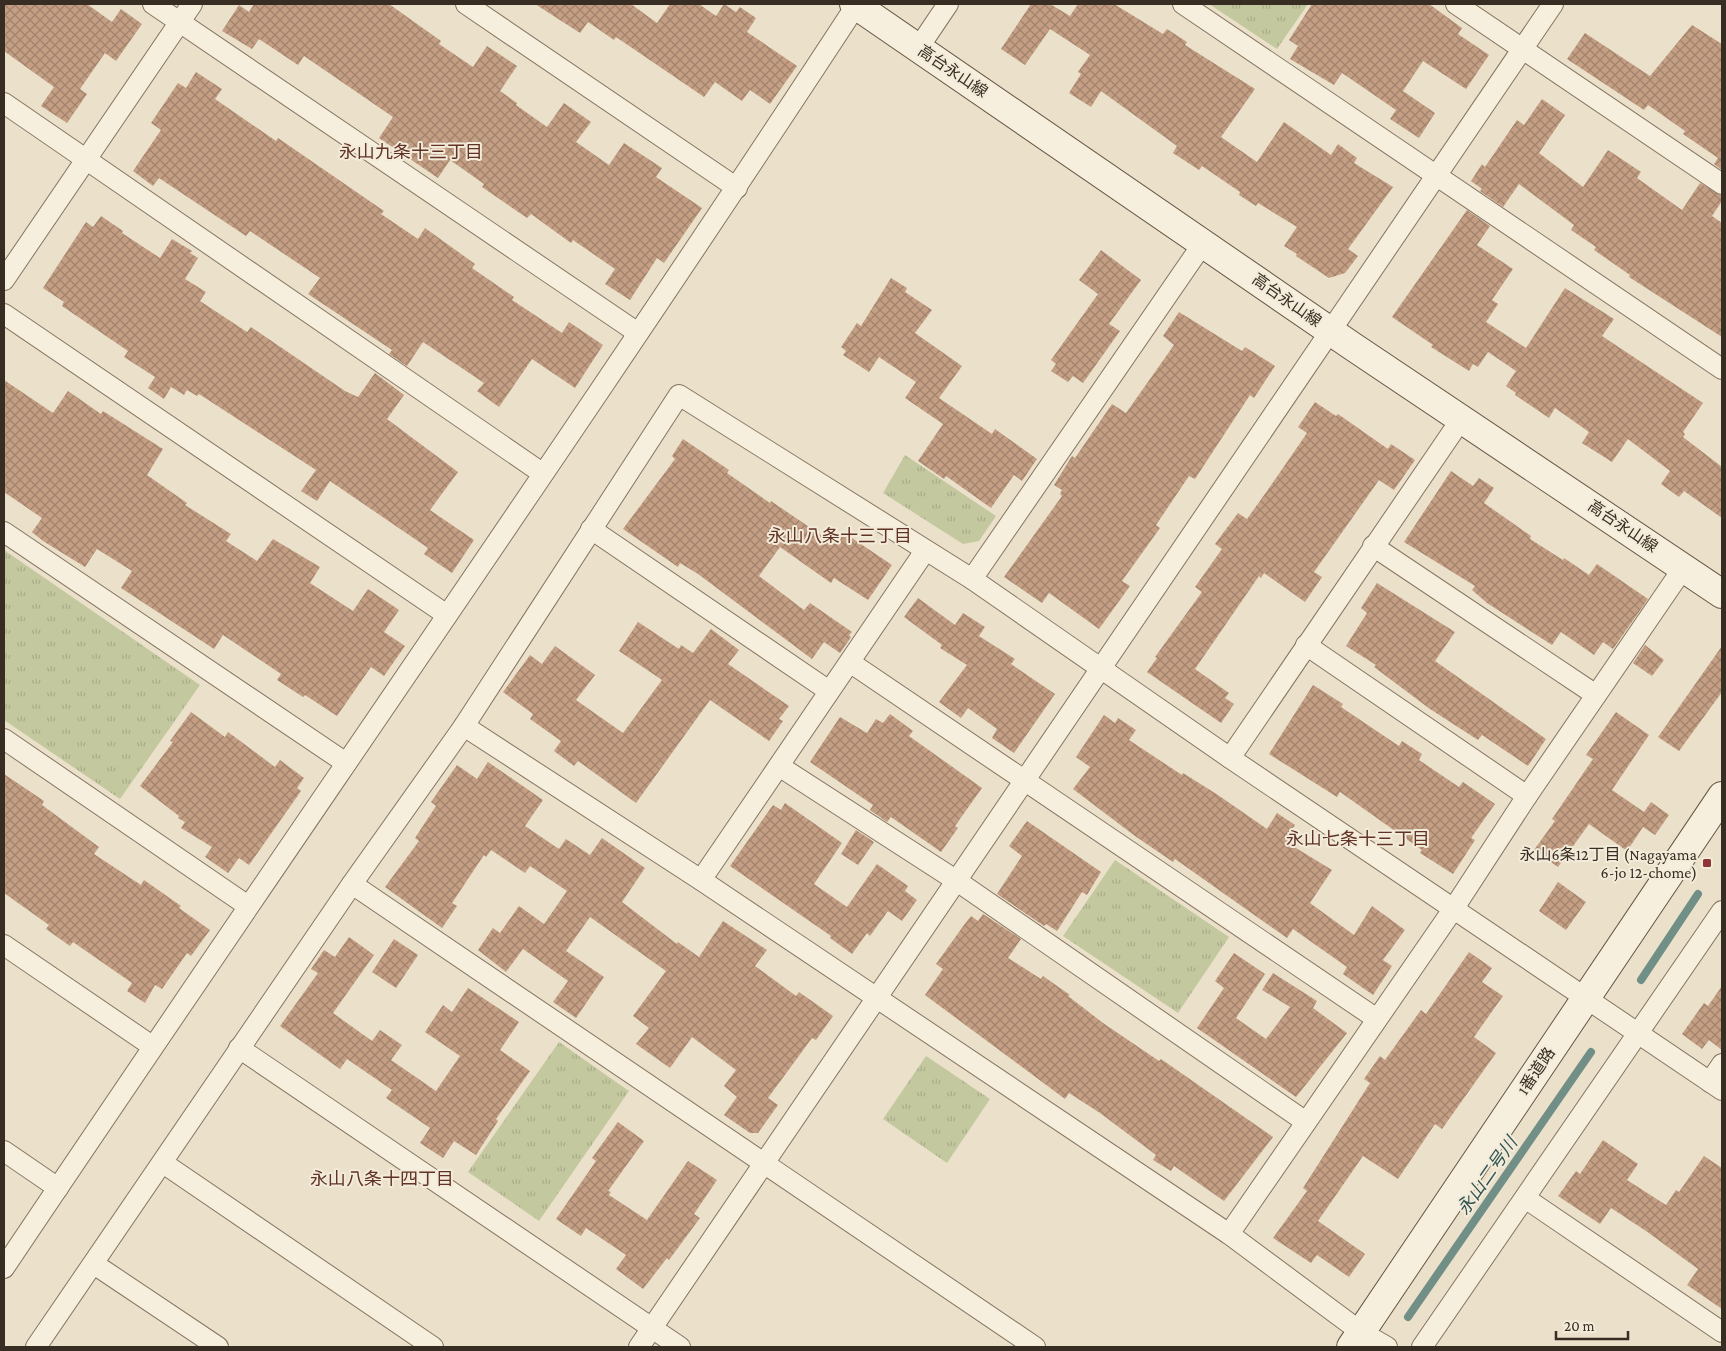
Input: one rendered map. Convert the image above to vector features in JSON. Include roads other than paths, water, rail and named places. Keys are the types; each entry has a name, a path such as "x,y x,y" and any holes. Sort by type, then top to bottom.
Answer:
{"street":[{"path":"153,4 638,333"},
{"path":"4,280 192,4"},
{"path":"466,4 737,188"},
{"path":"4,1268 152,1046 448,615 542,473 737,188 856,4"},
{"name":"高台永山線","path":"856,4 1331,330 1722,594"},
{"path":"919,47 948,4"},
{"path":"1183,4 1722,369"},
{"path":"1456,4 1722,184"},
{"path":"639,1347 1553,4"},
{"path":"4,103 542,473"},
{"path":"972,579 1204,242"},
{"path":"4,314 448,615"},
{"path":"36,1347 352,884 464,726 679,395 972,579 1230,758 1716,1086 1722,1064"},
{"path":"1230,758 1462,418"},
{"path":"591,529 829,691"},
{"path":"4,532 346,763"},
{"path":"1373,546 1596,695"},
{"path":"701,880 829,691 851,663 925,551"},
{"path":"1229,1234 1454,908 1527,796 1684,568"},
{"path":"1306,644 1527,796"},
{"path":"851,663 1377,1019"},
{"path":"464,726 701,880 1229,1234 1356,1340 1387,1347"},
{"path":"4,739 248,906"},
{"path":"779,766 957,881 1306,1122"},
{"name":"1番道路","path":"1356,1340 1722,796"},
{"path":"352,884 1035,1347"},
{"path":"1422,1347 1722,911"},
{"path":"4,945 152,1046"},
{"path":"240,1048 680,1347"},
{"path":"4,1151 58,1188"},
{"path":"163,1163 433,1347"},
{"path":"1525,1198 1722,1332"},
{"path":"94,1264 218,1347"}],"waterway":[{"name":"永山二号川","path":"1641,980 1698,894"},
{"name":"永山二号川","path":"1408,1317 1591,1052"}],"place":[{"name":"永山6条12丁目 (Nagayama 6-jo 12-chome)","path":"1707,863"}],"district":[{"name":"永山九条十三丁目","path":"411,152"},
{"name":"永山八条十三丁目","path":"840,536"},
{"name":"永山七条十三丁目","path":"1358,839"},
{"name":"永山八条十四丁目","path":"382,1179"}]}
